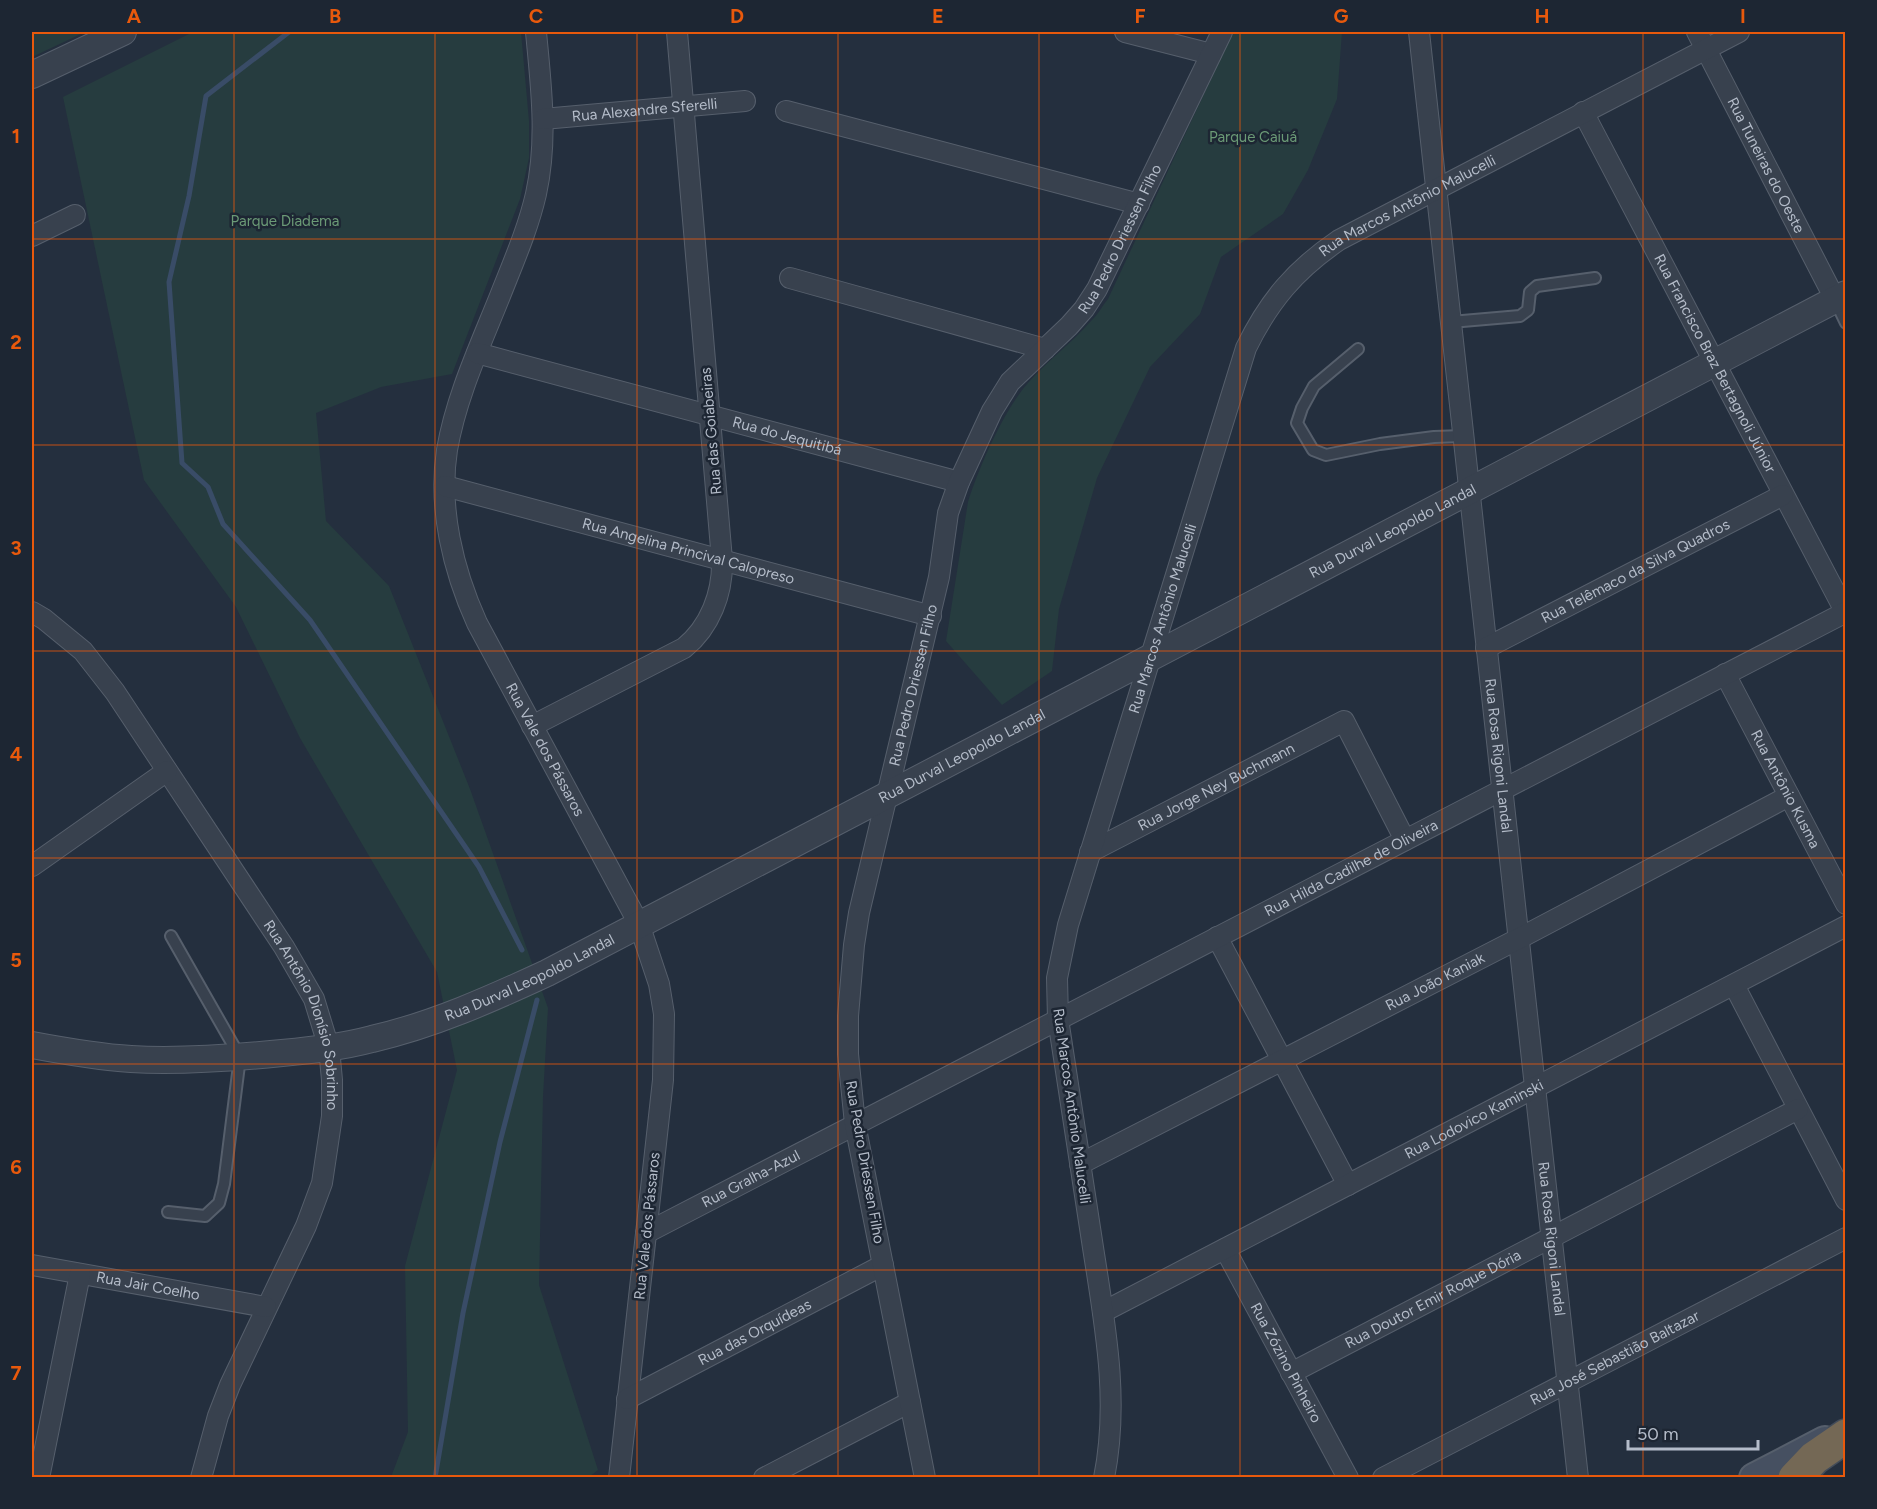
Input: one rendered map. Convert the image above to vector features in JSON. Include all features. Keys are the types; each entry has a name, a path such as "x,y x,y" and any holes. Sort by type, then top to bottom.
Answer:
{"highway":[{"path":"1795,1478 1814,1458 1845,1436"}],"main road":[{"path":"1754,1478 1845,1430"}],"street":[{"path":"32,75 123,32"},
{"name":"Rua Vale dos Pássaros","path":"536,32 543,119 541,170 514,262 464,386 451,431 447,451 446,507 453,554 469,605 639,924 659,984 664,1014 663,1080 619,1478"},
{"name":"Rua das Goiabeiras","path":"532,726 673,655 695,639 705,625 720,588 722,560 677,32"},
{"path":"1125,32 1211,54"},
{"name":"Rua Pedro Driessen Filho","path":"925,1478 855,1124 848,1054 850,980 859,913 931,616 939,577 946,521 960,482 1001,395 1010,382 1070,326 1097,289 1222,32"},
{"name":"Rua Rosa Rigoni Landal","path":"1419,32 1578,1478"},
{"name":"Rua Marcos Antônio Malucelli","path":"1104,1478 1110,1443 1112,1379 1058,1019 1056,993 1059,960 1237,373 1259,322 1295,275 1339,240 1583,112 1702,40 1739,32"},
{"name":"Rua Tuneiras do Oeste","path":"1702,40 1840,296"},
{"name":"Rua Alexandre Sferelli","path":"543,119 745,101"},
{"path":"786,111 1139,204"},
{"name":"Rua Francisco Braz Bertagnoli Júnior","path":"1583,112 1845,612"},
{"path":"32,236 75,215"},
{"path":"790,278 1045,349"},
{"name":"Rua Durval Leopoldo Landal","path":"32,1045 130,1059 240,1057 329,1048 372,1039 457,1012 547,973 1840,296"},
{"name":"Rua do Jequitibá","path":"477,353 960,482"},
{"name":"Rua Angelina Princival Calopreso","path":"445,486 931,616"},
{"name":"Rua Telêmaco da Silva Quadros","path":"1486,648 1783,495"},
{"name":"Rua Antônio Dionísio Sobrinho","path":"32,612 45,619 83,651 110,685 301,975 314,999 329,1048 332,1116 322,1183 306,1226 244,1352 218,1416 201,1478"},
{"name":"Rua Hilda Cadilhe de Oliveira","path":"855,1124 1845,612"},
{"name":"Rua Antônio Kusma","path":"1725,674 1845,904"},
{"name":"Rua Jorge Ney Buchmann","path":"1090,852 1344,721 1405,840"},
{"path":"32,866 167,771"},
{"name":"Rua João Kaniak","path":"1080,1164 1518,939 1789,796"},
{"name":"Rua Lodovico Kaminski","path":"1103,1312 1845,926"},
{"path":"1217,937 1348,1185"},
{"path":"1734,985 1845,1200"},
{"name":"Rua Doutor Emir Roque Dória","path":"1291,1373 1798,1109"},
{"name":"Rua Gralha-Azul","path":"646,1233 855,1124"},
{"name":"Rua José Sebastião Baltazar","path":"1383,1478 1845,1238"},
{"name":"Rua Zózino Pinheiro","path":"1225,1249 1347,1478"},
{"name":"Rua das Orquídeas","path":"627,1399 883,1264"},
{"name":"Rua Jair Coelho","path":"32,1265 266,1308"},
{"path":"39,1478 80,1274"},
{"path":"764,1478 910,1402"}],"lane":[{"path":"1451,322 1520,316 1528,310 1530,292 1537,286 1594,278"},
{"path":"1840,296 1845,323"},
{"path":"1358,349 1314,386 1302,408 1298,423 1313,450 1326,455 1380,444 1463,436"},
{"path":"168,1212 205,1216 219,1203 240,1057 171,936"}],"green space":[{"path":"32,32 85,32 32,57"},
{"name":"Parque Diadema","path":"193,32 521,32 529,121 529,158 520,199 452,374 381,387 316,413 326,521 389,586 470,789 548,1008 543,1097 539,1285 598,1470 589,1477 391,1477 408,1432 405,1266 457,1070 437,972 300,738 236,607 144,480 63,97"},
{"name":"Parque Caiuá","path":"1233,32 1342,32 1337,99 1308,170 1283,214 1221,257 1200,314 1150,367 1097,478 1059,609 1052,671 1002,705 946,641 968,502 985,456 1019,394 1035,375 1093,319 1108,299"}],"waterway":[{"path":"289,32 206,96 189,196 169,282 182,463 208,487 223,524 310,620 479,867 522,950"},
{"path":"435,1478 463,1313 500,1142 537,1000"}]}
